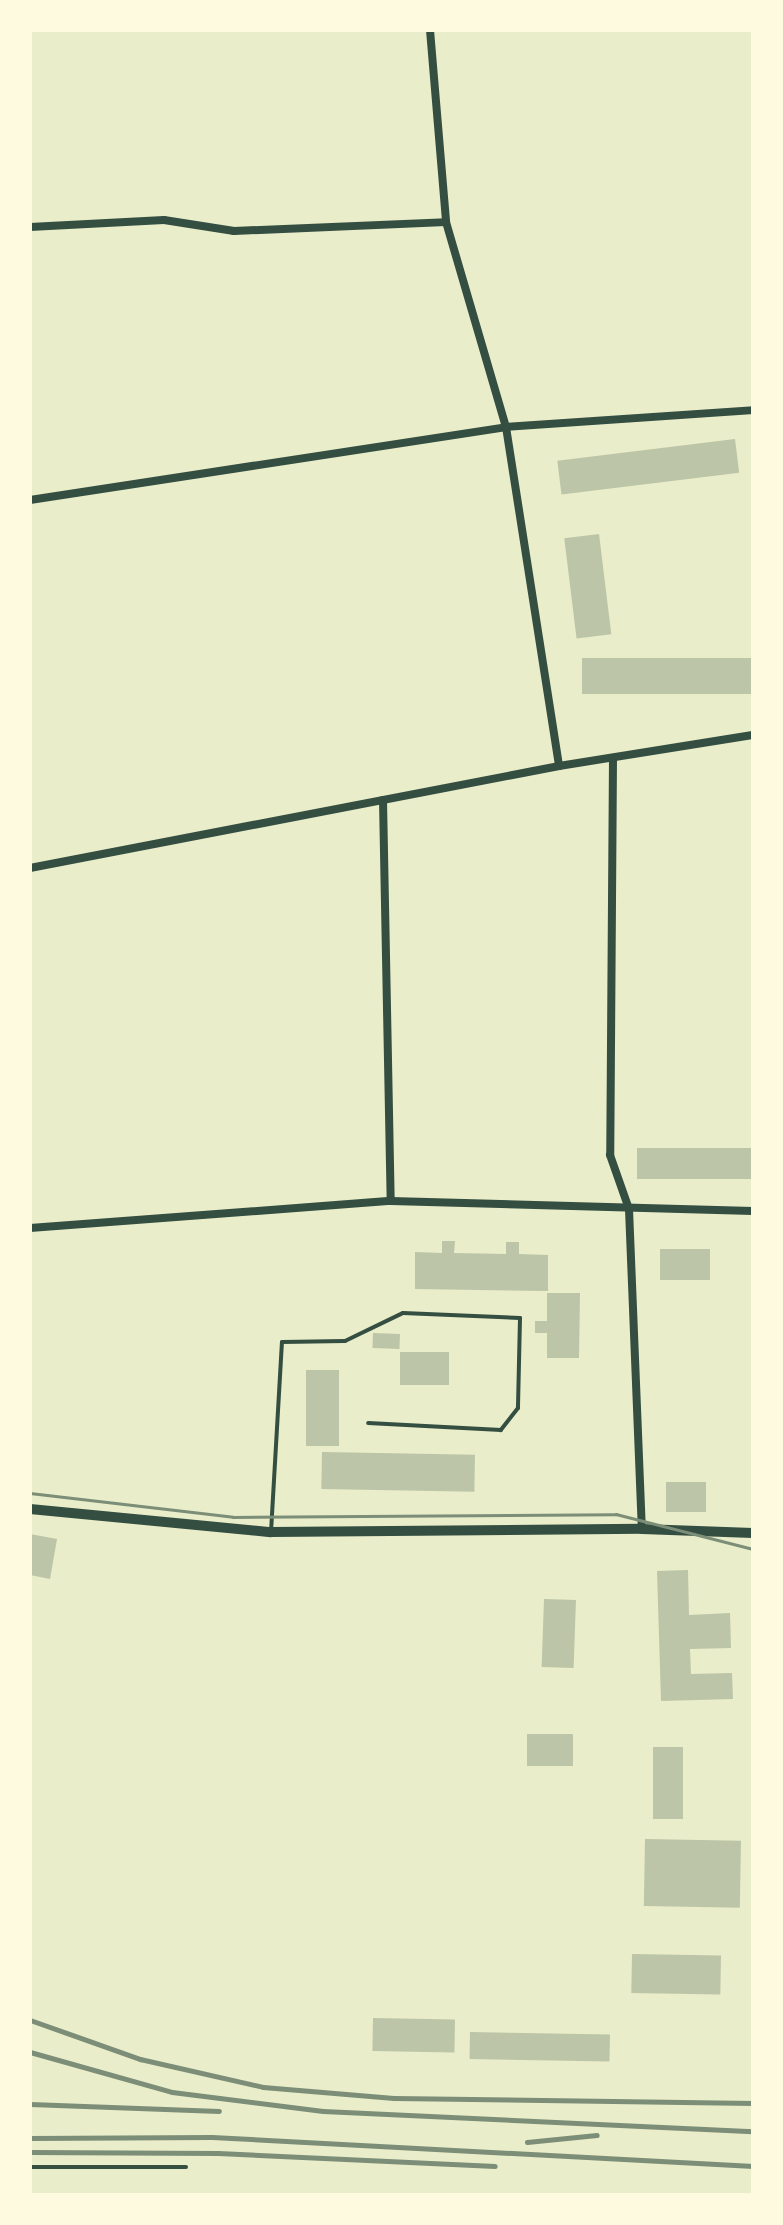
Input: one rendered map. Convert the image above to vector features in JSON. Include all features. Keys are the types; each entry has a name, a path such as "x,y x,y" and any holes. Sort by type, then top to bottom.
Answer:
{"street":[{"path":"430,30 446,222 506,427 560,766"},
{"path":"30,227 164,220 234,231 446,222"},
{"path":"30,500 506,427 753,410"},
{"path":"30,868 560,766 753,735"},
{"path":"613,758 610,1155 629,1209 642,1529"},
{"path":"383,800 390,1201"},
{"path":"30,1228 390,1201 753,1211"},
{"path":"30,1509 271,1532 642,1529 753,1533"}],"lane":[{"path":"271,1532 282,1342 345,1341 403,1313 520,1318 518,1408 501,1430 368,1422"}],"path":[{"path":"30,2166 186,2167"}],"building":[{"path":"735,439 739,473 561,495 557,461"},
{"path":"599,534 611,634 577,639 564,538"},
{"path":"582,658 753,658 753,694 582,694"},
{"path":"637,1148 753,1148 753,1179 637,1179"},
{"path":"442,1241 455,1241 454,1253 506,1254 506,1242 519,1242 519,1254 548,1255 548,1291 415,1289 415,1252 442,1253"},
{"path":"660,1249 710,1249 710,1280 660,1280"},
{"path":"547,1293 580,1293 579,1358 547,1358 547,1333 535,1333 535,1321 547,1321"},
{"path":"373,1333 400,1334 399,1349 372,1348"},
{"path":"400,1352 449,1352 449,1385 400,1385"},
{"path":"306,1370 339,1370 339,1446 306,1446"},
{"path":"322,1452 475,1455 474,1492 321,1489"},
{"path":"666,1482 706,1482 706,1512 666,1512"},
{"path":"30,1534 57,1539 50,1579 30,1575"},
{"path":"688,1570 689,1615 730,1613 731,1648 690,1649 691,1674 732,1673 733,1699 661,1701 657,1571"},
{"path":"544,1599 576,1600 574,1668 542,1667"},
{"path":"527,1734 573,1734 573,1766 527,1766"},
{"path":"653,1747 683,1747 683,1819 653,1819"},
{"path":"645,1839 741,1841 740,1908 644,1906"},
{"path":"632,1954 721,1956 720,1995 631,1993"},
{"path":"373,2018 455,2019 454,2052 372,2051"},
{"path":"470,2032 610,2034 610,2061 470,2059"}],"tram line":[{"path":"30,1493 233,1517 616,1514 753,1549"}],"railway":[{"path":"30,2020 140,2059 263,2087 394,2098 753,2103"},
{"path":"30,2052 172,2092 323,2111 753,2131"},
{"path":"30,2104 219,2111"},
{"path":"527,2142 597,2135"},
{"path":"30,2138 212,2137 753,2166"},
{"path":"30,2152 218,2153 495,2166"}]}
